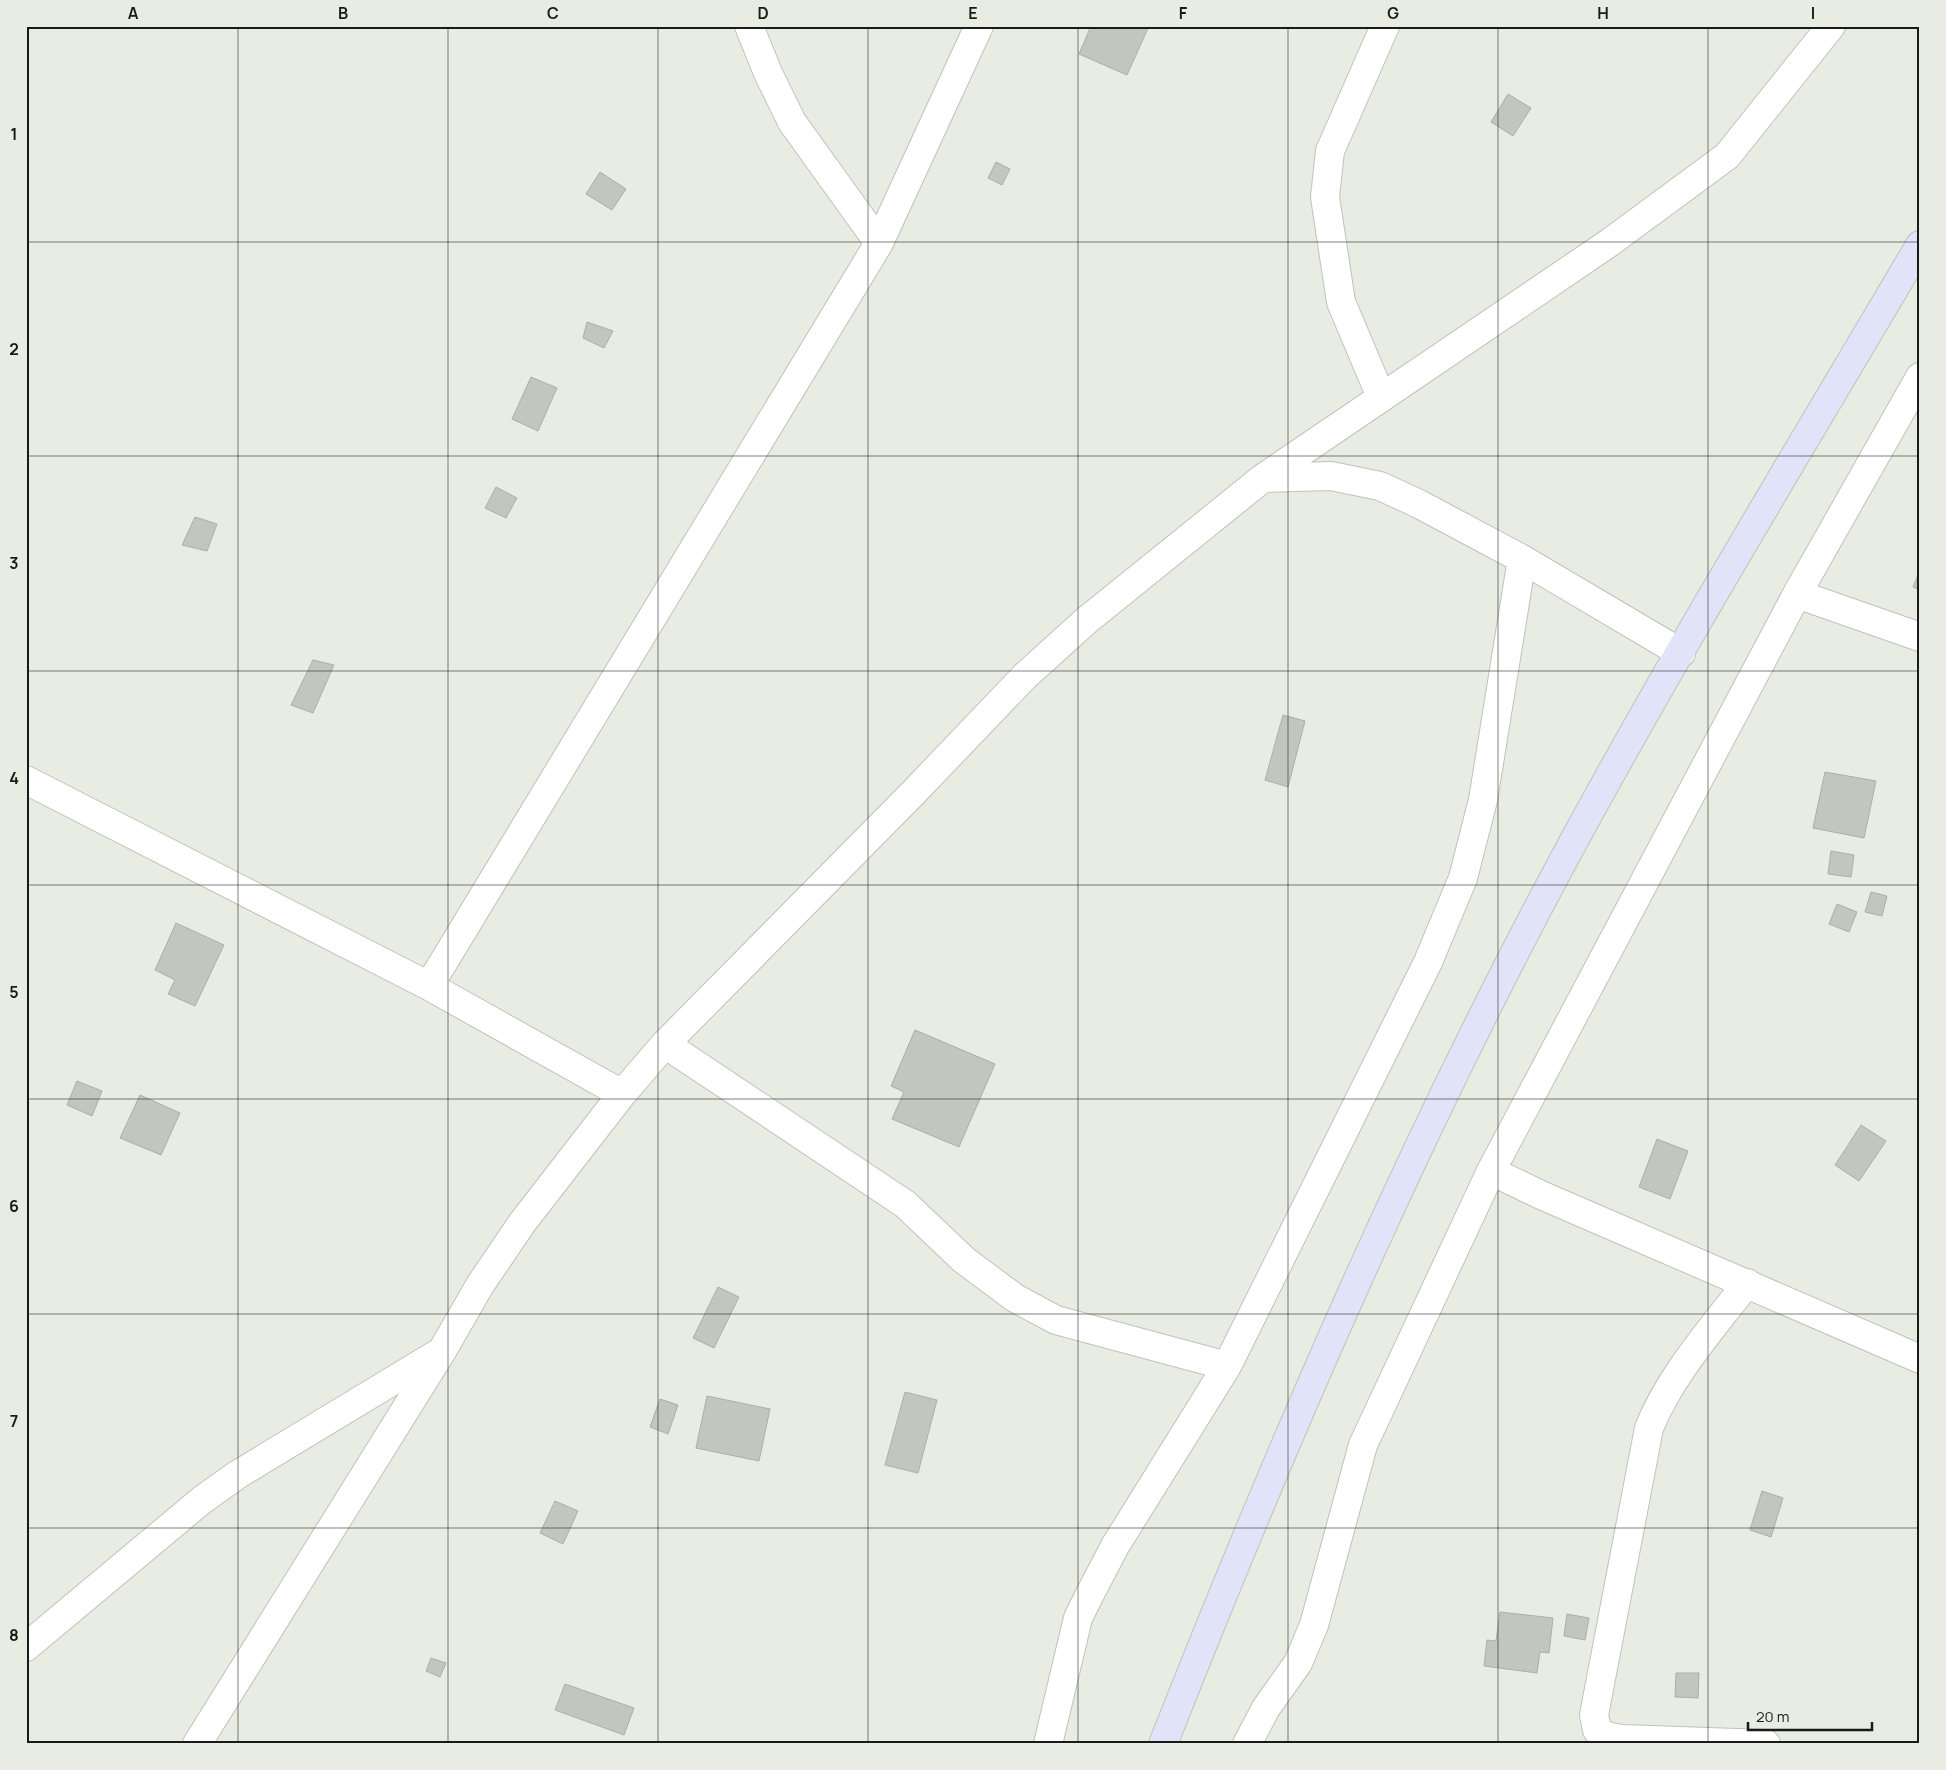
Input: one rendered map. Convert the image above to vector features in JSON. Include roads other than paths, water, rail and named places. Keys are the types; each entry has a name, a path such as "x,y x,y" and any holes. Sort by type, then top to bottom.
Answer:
{"main road":[{"path":"1162,1744 1280,1454 1328,1345 1461,1062 1555,876 1631,736 1920,246"}],"street":[{"path":"749,26 768,73 792,122 879,243"},
{"path":"430,986 879,243 979,26"},
{"path":"1381,397 1341,302 1325,197 1330,151 1385,26"},
{"path":"198,1744 442,1350 480,1285 522,1223 622,1094 665,1044 945,761 1025,676 1087,620 1263,478 1610,243 1727,156 1831,26"},
{"path":"1247,1744 1266,1708 1298,1663 1314,1625 1363,1445 1491,1171 1797,594 1920,377"},
{"path":"1263,478 1331,476 1380,486 1419,504 1522,559 1681,653"},
{"path":"1048,1744 1078,1618 1115,1546 1227,1366 1428,962 1463,878 1483,800 1522,559"},
{"path":"1797,594 1920,638"},
{"path":"26,780 430,986 622,1094"},
{"path":"665,1044 905,1204 964,1260 1015,1298 1056,1320 1227,1366"},
{"path":"1491,1171 1541,1195 1920,1359"},
{"path":"1747,1283 1680,1371 1660,1401 1649,1428 1594,1714 1597,1730 1606,1736 1621,1739 1766,1744"},
{"path":"26,1647 171,1524 216,1490 442,1350"}]}
